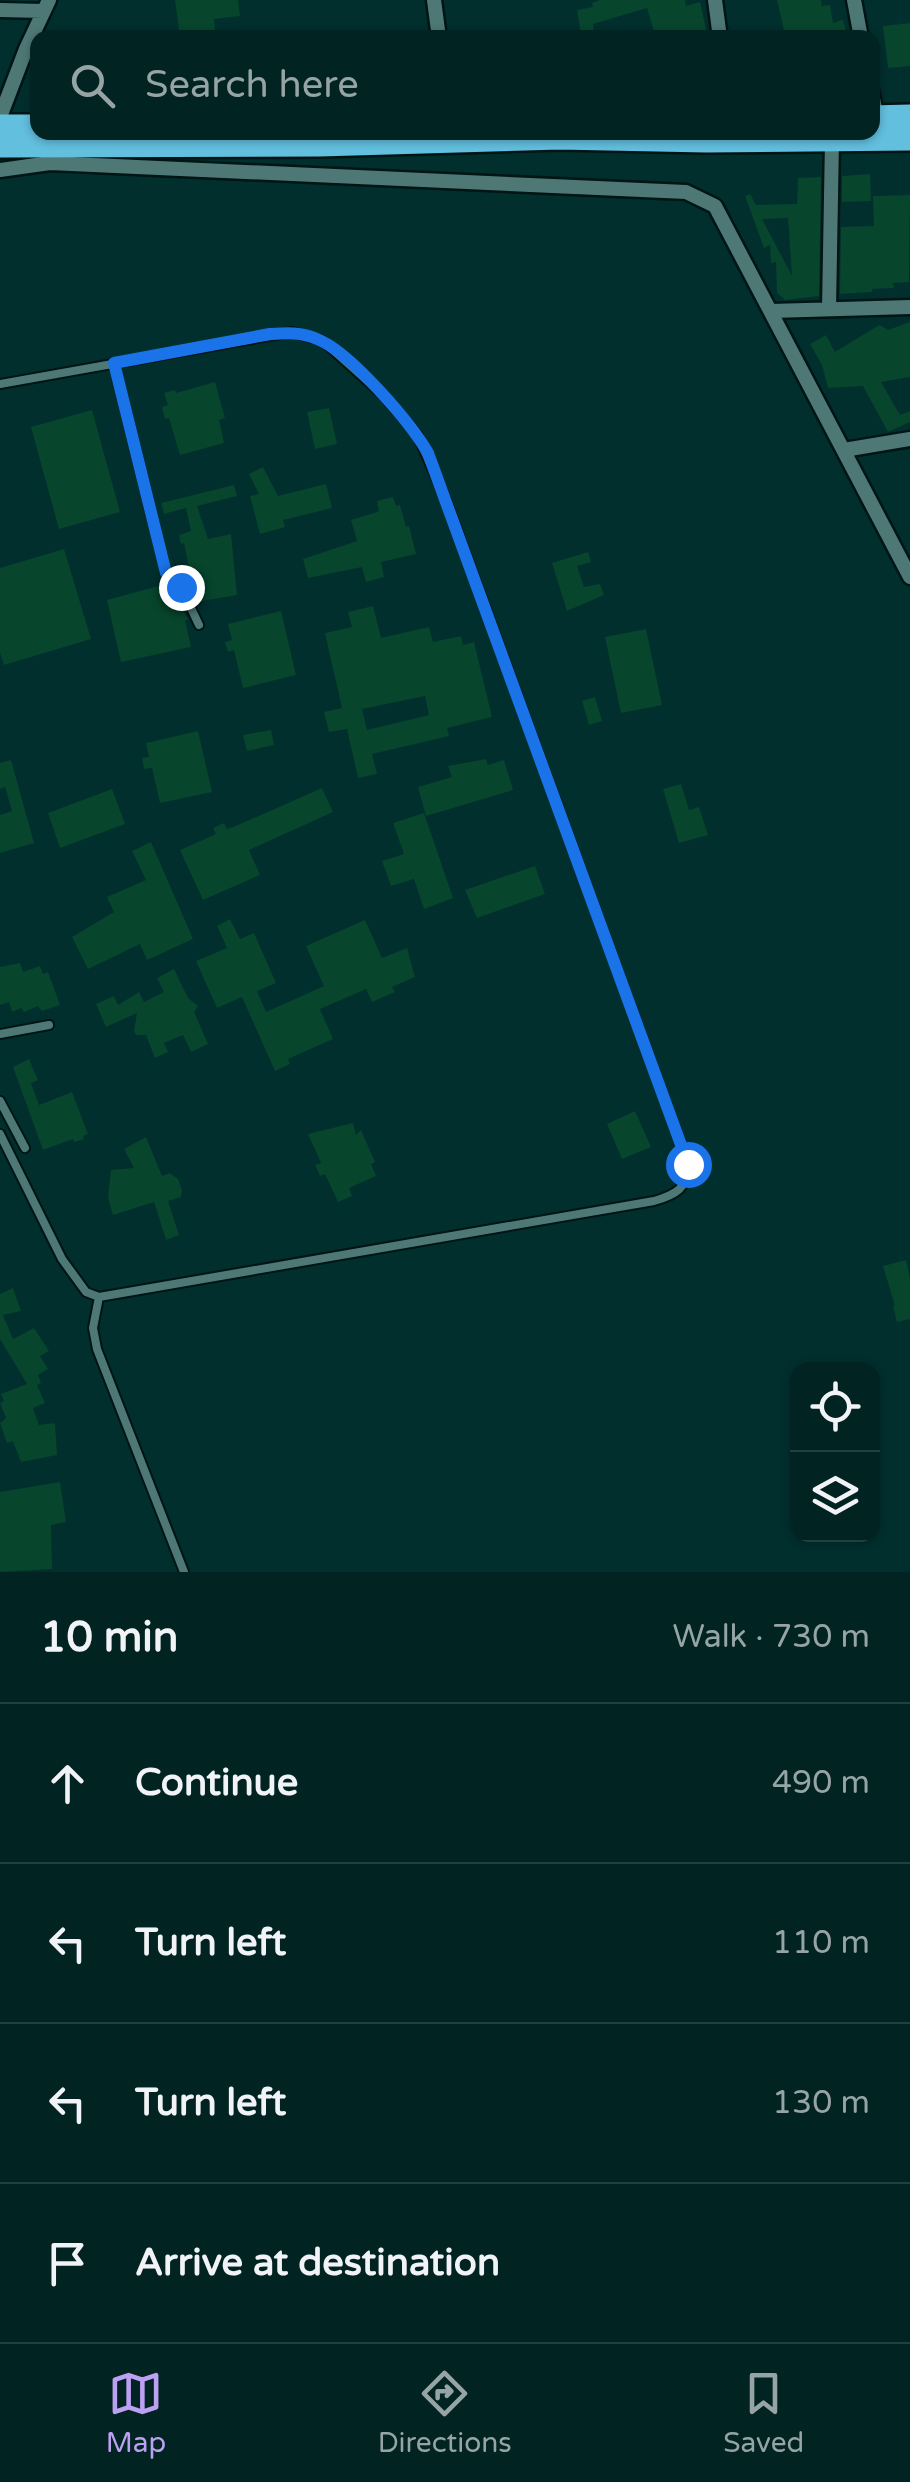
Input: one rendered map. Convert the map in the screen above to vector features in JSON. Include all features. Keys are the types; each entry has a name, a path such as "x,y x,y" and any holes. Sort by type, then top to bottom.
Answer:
{"highway":[{"path":"880,111 910,118"},
{"path":"0,128 30,127"},
{"path":"880,139 910,138"},
{"path":"0,145 456,140"}],"street":[{"path":"434,0 439,30"},
{"path":"715,0 719,30"},
{"path":"854,0 860,30"},
{"path":"0,10 46,6 36,30"},
{"path":"0,117 30,45"},
{"path":"828,309 832,140"},
{"path":"0,170 50,162 686,192 715,206 910,577"},
{"path":"771,311 910,307"},
{"path":"844,450 910,439"}],"lane":[{"path":"0,384 270,334 307,335 323,340 343,357 417,434 467,556 688,1164 688,1174 680,1190 654,1201 100,1297 86,1292 75,1281 0,1134"},
{"path":"114,363 166,573 181,587 199,625"},
{"path":"0,1034 49,1025"},
{"path":"0,1101 26,1148"},
{"path":"100,1297 93,1328 97,1348 184,1572"}],"building":[{"path":"175,0 238,0 240,16 214,19 215,30 179,30"},
{"path":"685,0 686,6 700,2 706,30 654,30 647,8 593,24 594,30 580,30 577,10 593,7 592,3"},
{"path":"777,0 821,0 822,6 830,5 833,23 843,20 846,30 810,30 784,30"},
{"path":"910,23 910,66 888,68 883,26"},
{"path":"870,174 871,201 842,202 842,176"},
{"path":"821,177 819,296 785,300 777,293 776,262 771,263 770,245 764,248 745,196 750,194 756,205 797,204 798,178","holes":["788,218 792,276 762,219"]},
{"path":"910,195 909,282 893,283 894,288 872,292 840,294 841,227 874,226 873,196"},
{"path":"910,322 910,377 881,382 900,415 910,411 910,422 888,432 863,386 828,388 822,365 810,344 826,335 835,352 880,325 888,330"},
{"path":"215,382 225,418 219,420 224,443 180,455 169,418 165,419 162,407 168,405 164,393"},
{"path":"329,408 337,444 315,449 307,412"},
{"path":"92,410 120,512 59,529 31,427"},
{"path":"263,467 278,496 326,484 332,508 283,520 285,527 260,534 250,496 259,494 249,474"},
{"path":"234,485 237,496 197,506 208,539 231,534 237,595 196,602 179,535 191,531 186,508 164,514 161,503"},
{"path":"393,497 396,506 400,505 406,527 409,526 416,554 381,562 384,577 366,582 362,567 308,578 303,559 357,541 351,520 379,511 377,501"},
{"path":"64,549 91,639 4,665 0,653 0,568"},
{"path":"588,552 591,562 577,566 584,587 600,584 604,595 567,611 552,563"},
{"path":"162,585 164,593 175,592 188,620 191,647 121,662 107,600"},
{"path":"373,606 381,638 429,627 433,642 461,636 463,645 474,642 492,717 447,728 449,736 372,754 377,774 358,778 347,729 329,732 324,712 342,708 325,633 352,627 348,612","holes":["425,696 429,715 367,730 362,709"]},
{"path":"281,611 296,675 243,688 234,650 228,652 225,642 232,640 228,624"},
{"path":"646,629 662,705 621,713 605,637"},
{"path":"595,697 602,721 589,725 582,701"},
{"path":"271,730 274,745 247,751 243,735"},
{"path":"198,731 212,792 160,803 152,768 144,769 142,758 149,757 146,743"},
{"path":"486,759 488,765 504,760 513,790 426,816 418,787 452,777 448,766"},
{"path":"11,760 34,843 0,853 0,815 12,811 5,787 0,789 0,763"},
{"path":"681,784 689,810 699,807 708,835 679,843 663,789"},
{"path":"322,788 333,812 249,850 260,875 203,900 180,850 216,834 213,828 224,823 227,829"},
{"path":"112,789 125,824 60,848 48,813"},
{"path":"424,813 453,898 424,909 414,879 391,886 382,861 404,854 393,823"},
{"path":"151,842 193,939 147,960 140,944 88,969 72,937 114,912 107,897 146,880 132,851"},
{"path":"535,866 545,894 477,918 465,890"},
{"path":"230,919 240,939 254,933 276,983 257,991 266,1012 324,986 306,946 365,920 382,958 407,948 415,977 372,1002 366,989 320,1009 333,1039 288,1059 290,1064 275,1071 242,997 217,1008 196,961 227,948 217,926"},
{"path":"20,963 23,972 40,966 43,974 48,972 60,1005 42,1011 38,1006 12,1012 9,1002 0,1005 0,967"},
{"path":"174,969 188,998 198,1006 194,1012 208,1044 191,1052 183,1035 164,1043 168,1052 155,1058 146,1035 136,1035 134,1031 137,1013 106,1027 96,1004 114,996 118,1005 139,992 144,1002 164,992 157,978"},
{"path":"29,1059 38,1080 31,1083 39,1105 72,1092 88,1134 84,1139 43,1150 13,1067"},
{"path":"635,1111 651,1147 622,1159 607,1124"},
{"path":"353,1123 356,1135 361,1130 375,1162 371,1164 376,1176 349,1188 352,1196 338,1202 325,1174 320,1176 315,1165 321,1163 308,1134"},
{"path":"146,1137 162,1176 170,1173 178,1179 182,1190 181,1197 168,1201 179,1235 166,1240 154,1202 113,1215 108,1198 111,1170 134,1168 124,1149"},
{"path":"906,1260 910,1319 897,1322 883,1266"},
{"path":"13,1288 21,1311 3,1315 13,1339 34,1328 49,1351 40,1356 48,1369 38,1375 41,1383 37,1385 45,1403 33,1408 39,1425 55,1423 57,1455 21,1462 13,1441 7,1443 0,1423 6,1418 1,1394 27,1384 0,1339 0,1294"},
{"path":"60,1482 66,1522 51,1525 52,1569 0,1572 0,1492"}],"route":[{"path":"181,587 166,573 114,363 270,334 292,332 323,340 382,394 417,434 428,453 688,1164"}]}
